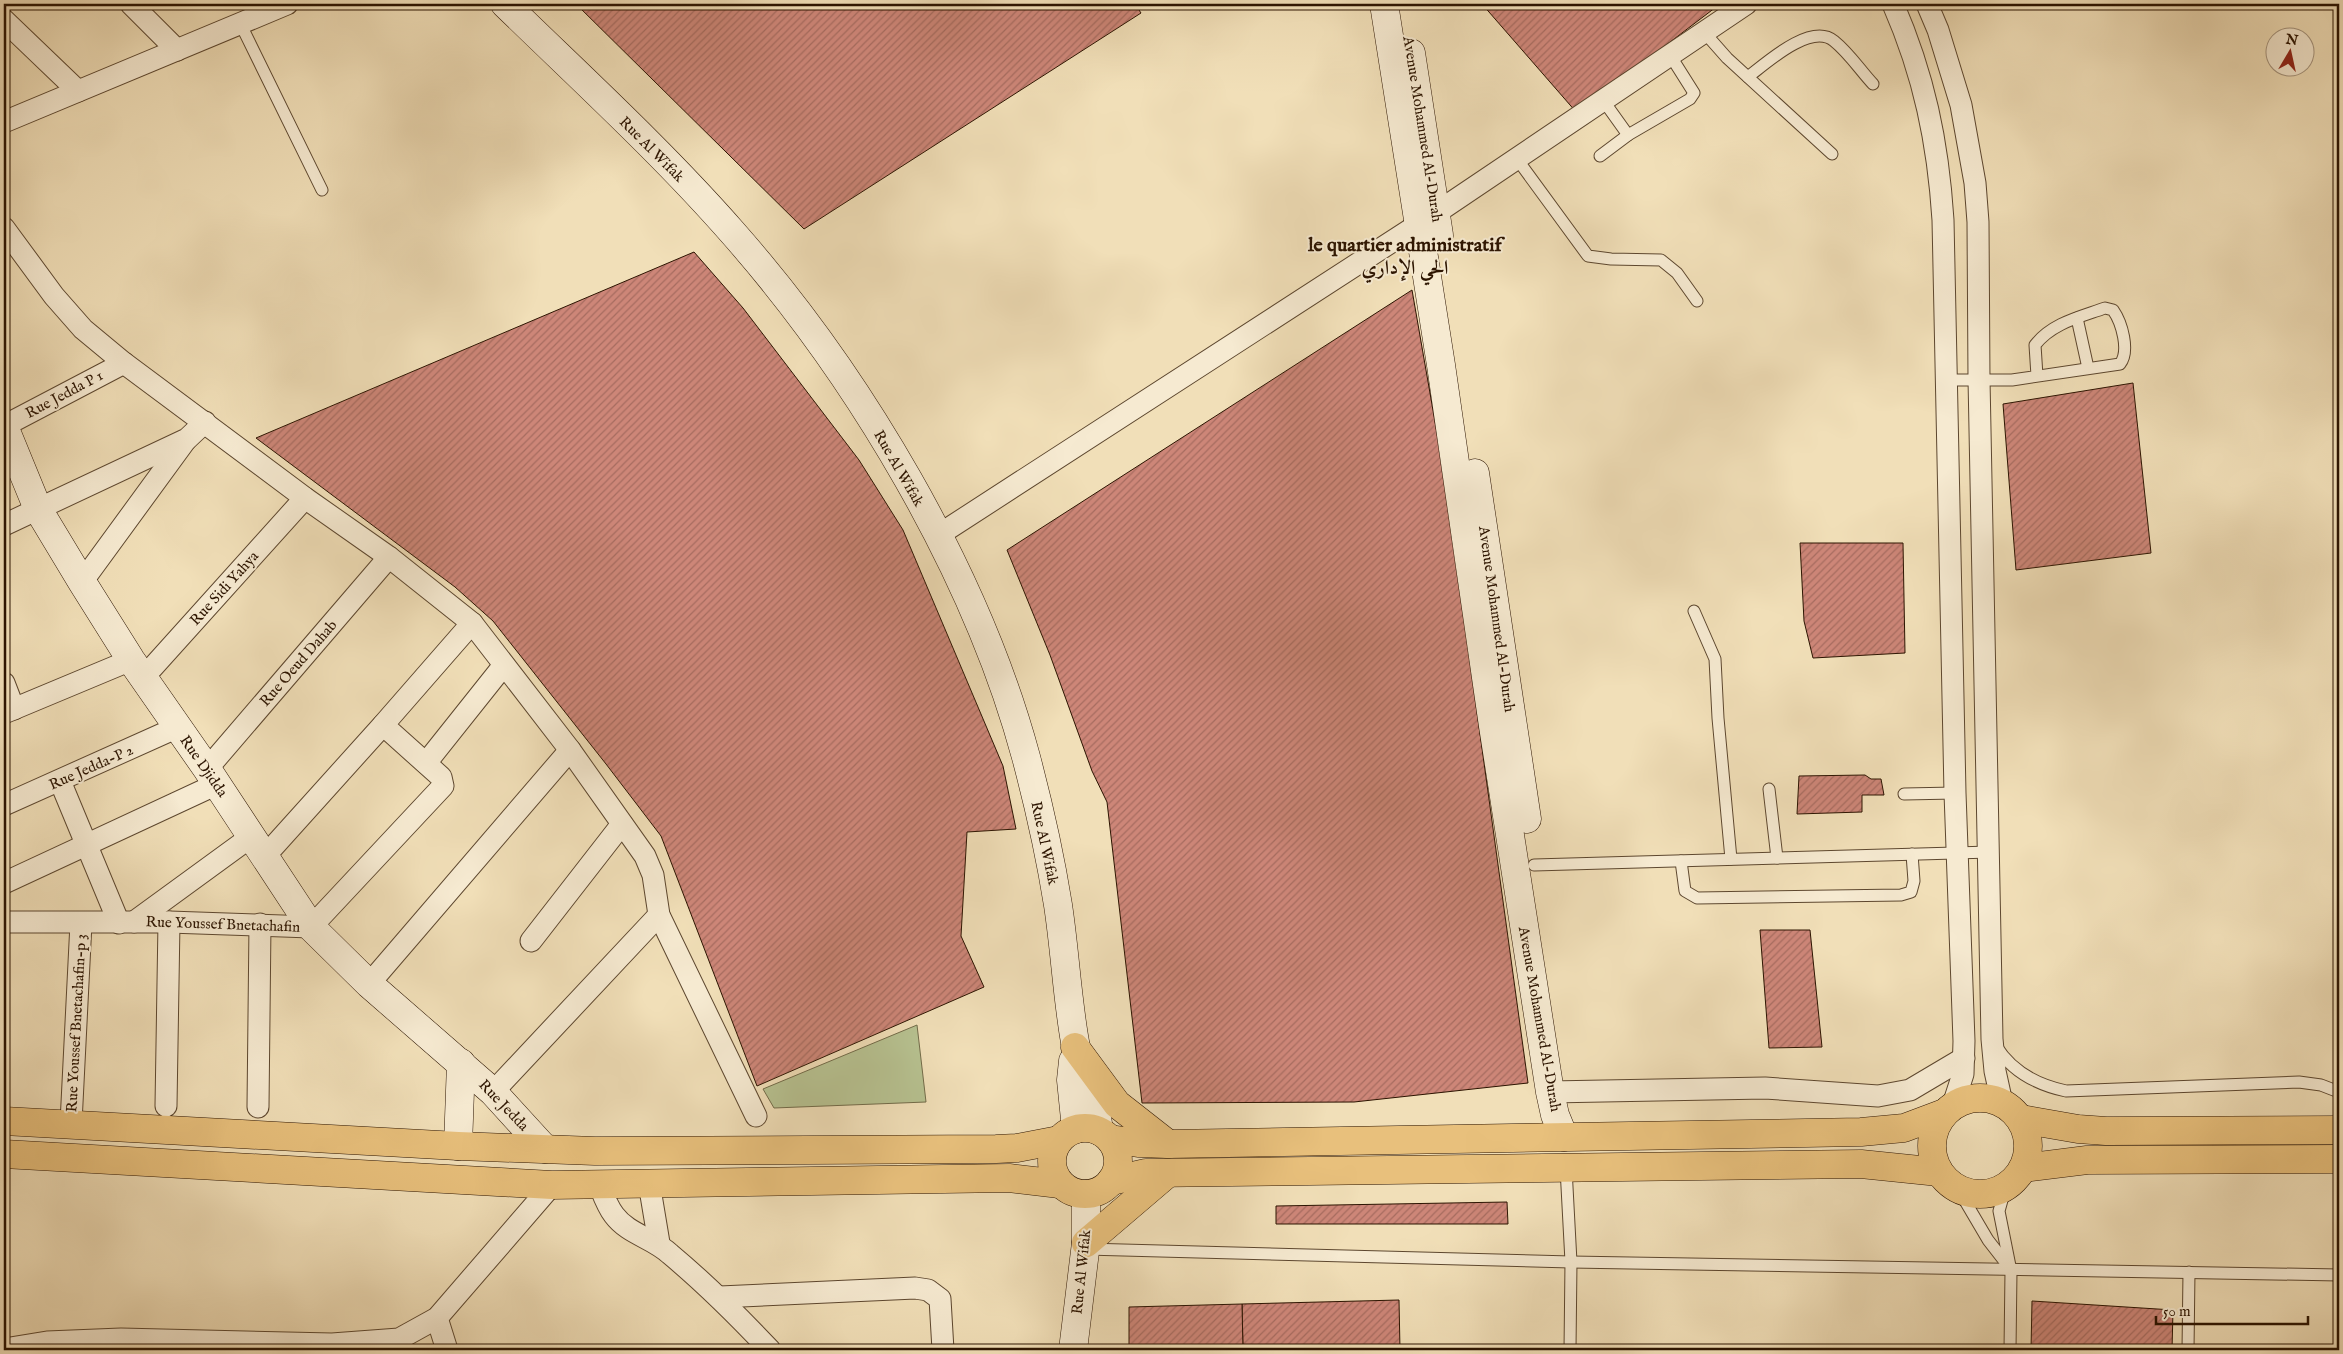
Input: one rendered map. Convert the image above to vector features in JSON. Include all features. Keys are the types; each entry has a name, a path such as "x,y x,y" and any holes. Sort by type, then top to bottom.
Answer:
{"highway":[{"path":"1075,1047 1117,1104 1168,1144"},
{"path":"4,1121 71,1123 458,1146 644,1152 996,1149 1024,1147 1086,1135 1138,1143 1168,1144 1883,1131 1918,1124 1977,1097 2011,1111 2058,1126 2106,1131 2339,1130"},
{"path":"1949,1109 1937,1124 1931,1148 1949,1180"},
{"path":"2011,1111 2028,1143 2015,1177"},
{"path":"1086,1135 1116,1148 1118,1160 1116,1171 1111,1181"},
{"path":"1086,1135 1051,1157 1052,1167 1060,1184 1068,1190 1086,1194 1096,1192 1111,1181 1137,1174 1860,1164 1949,1180 1970,1193 1982,1194 1995,1192 2015,1177 2087,1160 2339,1160"},
{"path":"4,1154 552,1185 1009,1178 1060,1184"},
{"path":"1085,1246 1168,1173"}],"street":[{"path":"131,4 177,50"},
{"path":"4,122 286,4"},
{"name":"Rue Al Wifak","path":"506,4 700,196 768,274 830,357 859,401 900,467 937,536 978,624 1000,679 1025,754 1044,829 1058,906 1075,1047 1096,1108 1086,1135"},
{"name":"Avenue Mohammed Al-Durah","path":"1384,4 1427,219"},
{"name":"Avenue Mohammed Al-Durah","path":"1403,4 1427,219 1558,1091 1567,1114 1564,1137"},
{"path":"937,536 1427,219 1746,4"},
{"path":"1893,4 1915,59 1935,138 1943,220 1955,793 1964,1058 1961,1082 1949,1109"},
{"path":"1927,4 1938,30 1959,96 1975,183 1978,222 1979,379 1990,852 1992,1039 1995,1071 2011,1111"},
{"path":"4,20 78,91"},
{"path":"4,228 54,296 83,329 124,363 305,498 389,557 472,623 570,750 645,856 653,875 659,914 756,1116"},
{"name":"Rue Jedda P 1","path":"4,426 124,363"},
{"path":"82,582 187,439 205,422"},
{"name":"Rue Djidda","path":"4,426 38,509 82,582 137,669 212,777 311,927 369,984 461,1063"},
{"path":"4,525 187,439"},
{"name":"Rue Sidi Yahya","path":"137,669 305,498"},
{"name":"Rue Oeud Dahab","path":"212,777 389,557"},
{"name":"Rue Youssef Bnetachafin","path":"126,922 258,846 383,725 472,623"},
{"path":"426,764 504,665"},
{"path":"4,684 9,711 137,669"},
{"path":"311,927 442,786 441,777 383,725"},
{"name":"Rue Jedda-P 2","path":"4,805 178,727"},
{"path":"369,984 570,750"},
{"path":"4,883 87,845 212,777"},
{"path":"60,781 87,845 126,922"},
{"path":"531,941 622,824"},
{"path":"493,1092 659,914"},
{"name":"Rue Youssef Bnetachafin","path":"4,922 169,922 311,927"},
{"path":"166,1106 169,922"},
{"name":"Rue Youssef Bnetachafin-p 3","path":"71,1123 81,923"},
{"path":"258,1107 260,924"},
{"path":"1558,1091 1765,1088 1878,1096 1910,1090 1964,1058"},
{"path":"458,1146 461,1063"},
{"name":"Rue Jedda","path":"461,1063 493,1092 545,1149"},
{"path":"649,1183 659,1244"},
{"path":"599,1184 613,1214 622,1224 636,1234 659,1244 720,1297 770,1350"},
{"path":"4,1348 47,1342 121,1339 332,1344 383,1342 399,1339 437,1318 552,1185"},
{"name":"Rue Al Wifak","path":"1073,1350 1085,1246 1086,1194"},
{"path":"720,1297 886,1288 923,1288 940,1299 943,1350"},
{"path":"437,1318 447,1350"}],"lane":[{"path":"240,23 322,190"},
{"path":"1704,32 1727,58 1832,154"},
{"path":"1748,77 1781,52 1805,38 1818,36 1833,40 1873,84"},
{"path":"1600,156 1628,135 1690,99 1694,93 1670,55"},
{"path":"1603,100 1628,135"},
{"path":"1517,159 1588,256 1611,259 1662,260 1677,273 1697,301"},
{"path":"1947,380 2012,380 2120,364 2125,358 2124,344 2117,316 2113,310 2105,308 2077,318 2058,325 2042,336 2035,345 2037,376"},
{"path":"2077,318 2088,368"},
{"path":"1694,611 1715,659 1718,718 1731,859"},
{"path":"1769,790 1777,858"},
{"path":"1904,794 1955,793"},
{"path":"1524,866 1990,852"},
{"path":"1681,860 1683,887 1692,897 1901,895 1911,892 1914,887 1912,854"},
{"path":"1992,1039 2000,1053 2023,1074 2044,1085 2066,1091 2299,1082 2321,1084 2339,1092"},
{"path":"1566,1168 1570,1262 1570,1350"},
{"path":"2010,1350 2011,1271 1999,1211 2015,1177"},
{"path":"1949,1180 1988,1240 2011,1271"},
{"path":"1085,1246 1570,1262 2011,1271 2339,1275"},
{"path":"2188,1350 2189,1272"}],"green space":[{"path":"917,1025 926,1102 774,1108 763,1089"}],"building":[{"path":"576,4 1135,4 1141,13 804,229"},
{"path":"1482,4 1720,4 1577,113"},
{"path":"694,252 743,308 859,460 903,530 1003,766 1016,829 967,832 961,936 984,987 757,1086 661,836 606,764 493,621 455,587 256,438"},
{"path":"1412,290 1445,479 1528,1083 1354,1102 1142,1103 1107,802 1092,771 1050,655 1007,550"},
{"path":"2133,383 2151,553 2016,570 2003,404"},
{"path":"1800,543 1903,543 1905,653 1813,658 1804,621"},
{"path":"1865,775 1871,779 1881,779 1884,795 1862,795 1862,812 1797,814 1799,776"},
{"path":"1760,930 1810,930 1822,1047 1769,1048"},
{"path":"1507,1202 1508,1224 1276,1224 1276,1206"},
{"path":"1399,1300 1400,1350 1243,1350 1242,1304"},
{"path":"2032,1301 2173,1310 2172,1350 2031,1350"},
{"path":"1242,1304 1243,1350 1129,1350 1129,1307"}],"district":[{"name":"le quartier administratif الحي الإداري","path":"1405,256"}]}
